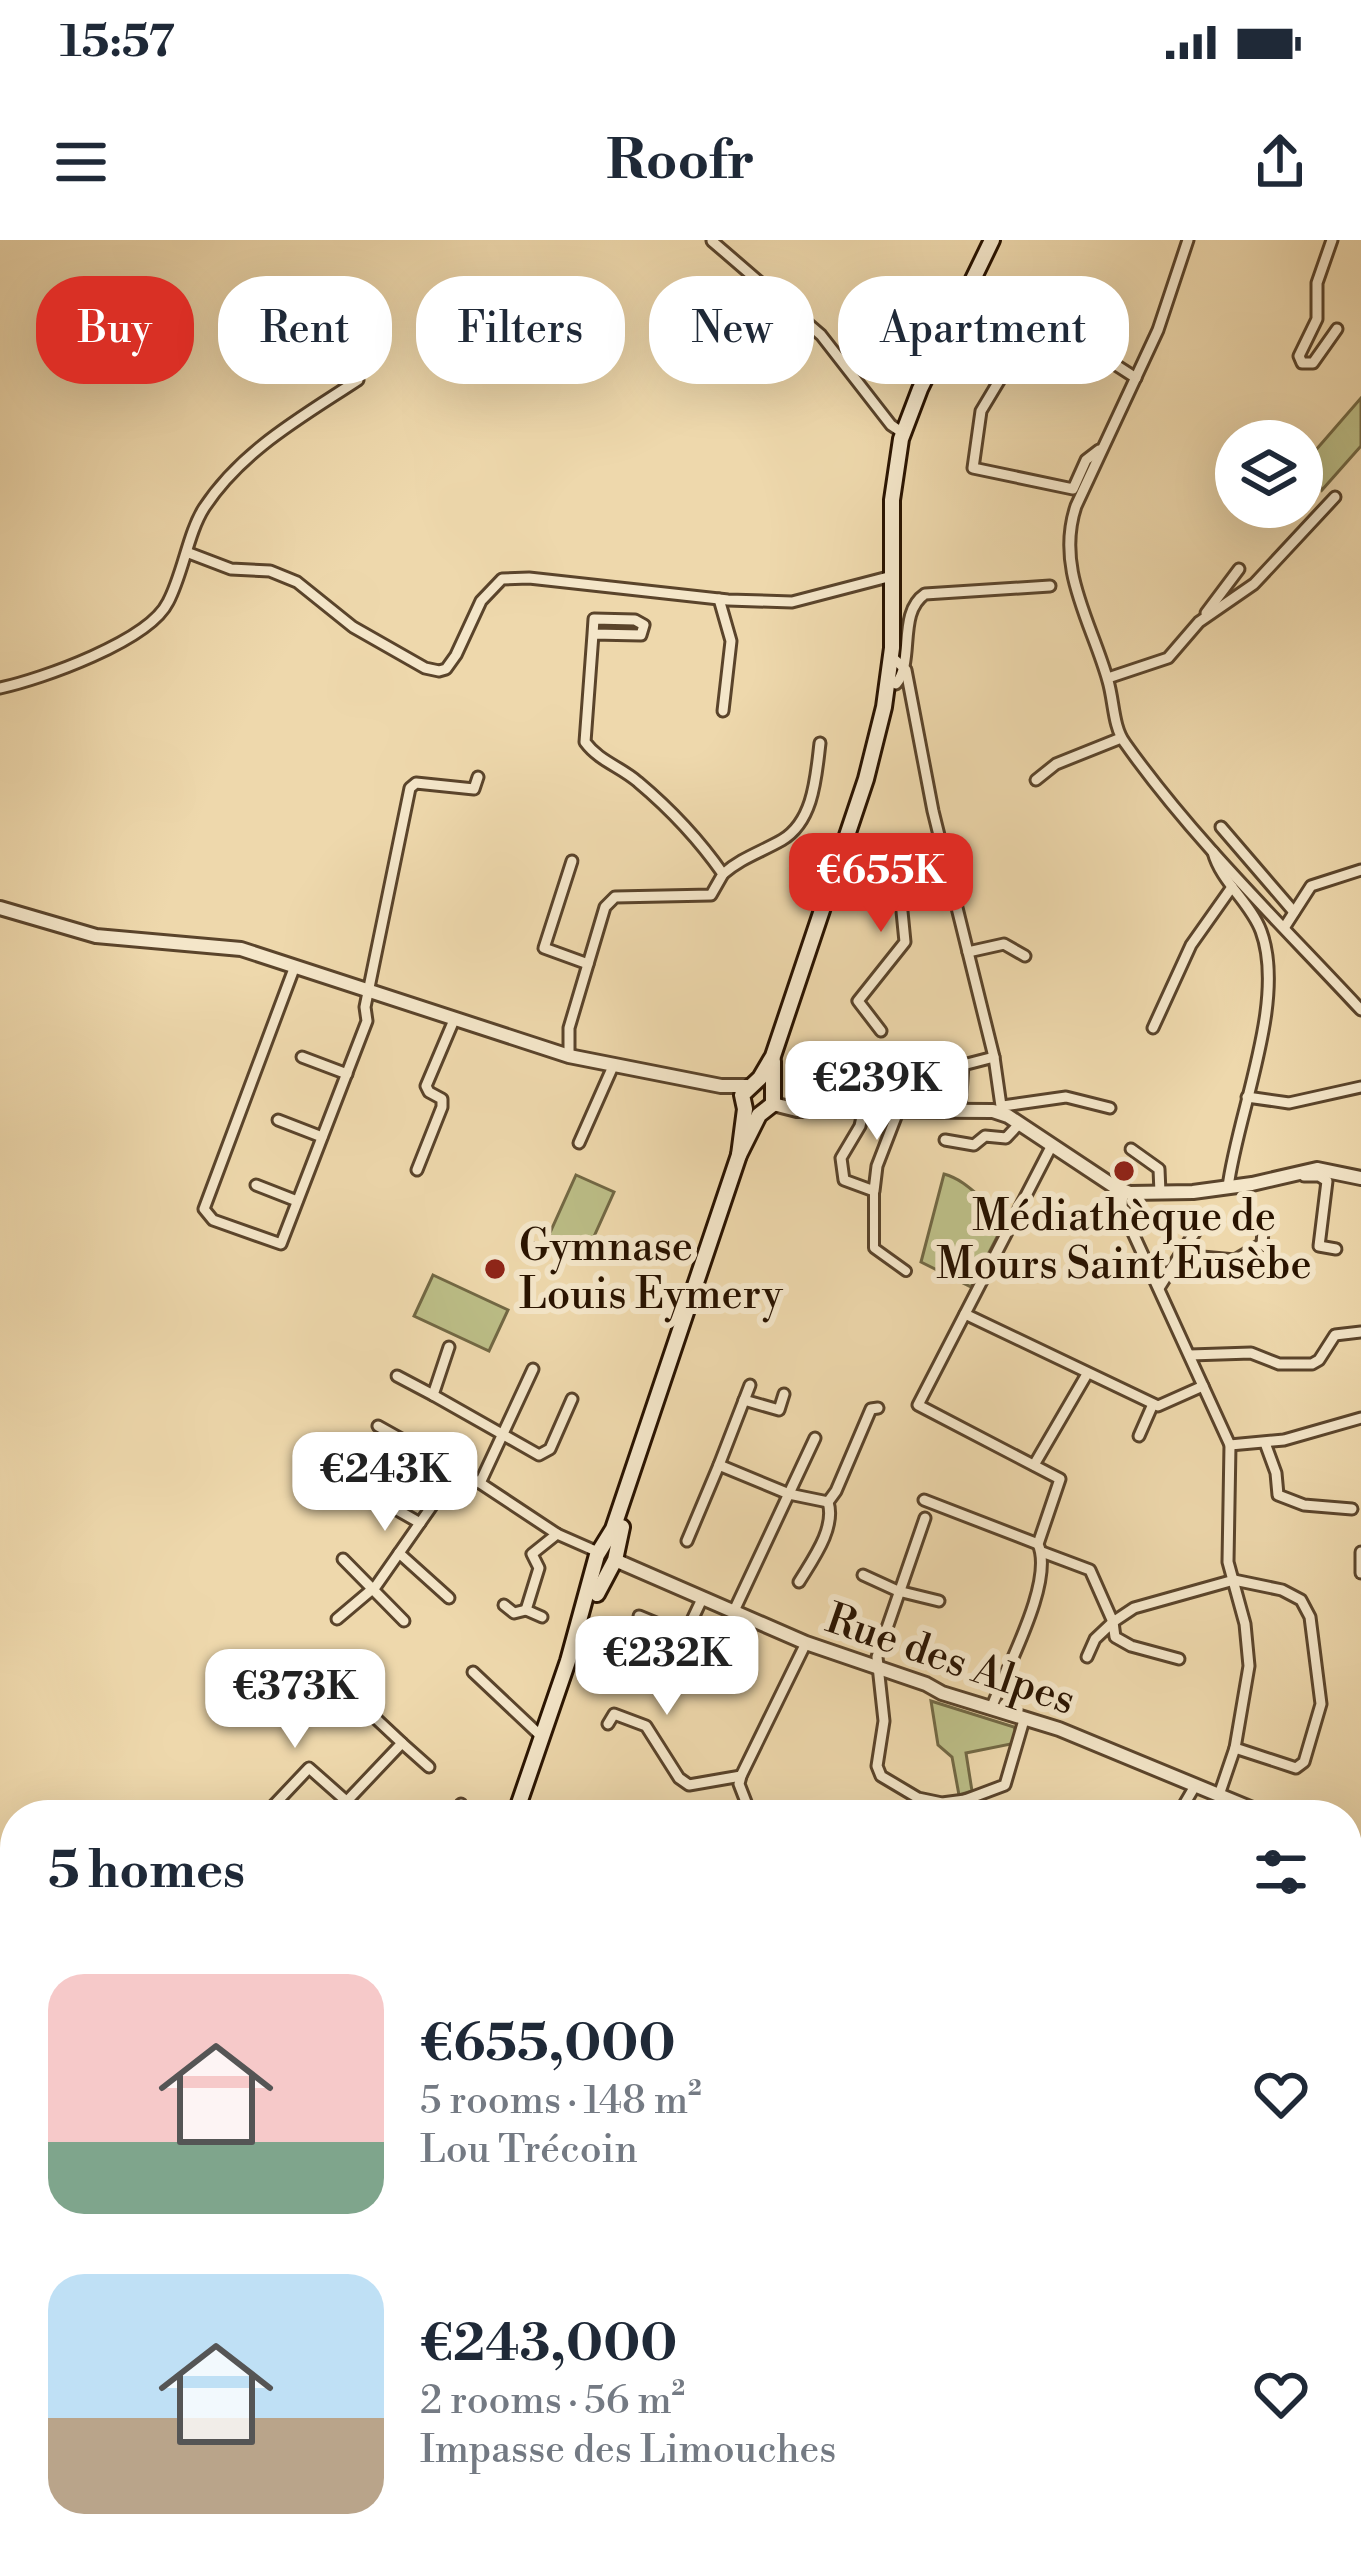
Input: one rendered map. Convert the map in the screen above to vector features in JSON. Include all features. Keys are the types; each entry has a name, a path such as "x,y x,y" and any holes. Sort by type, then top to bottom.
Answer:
{"main road":[{"path":"524,1800 739,1155 750,1099 773,1056 866,779 892,687 896,650 892,500 903,433 992,240"},
{"path":"772,1097 773,1056"},
{"path":"750,1099 772,1097"},
{"path":"750,1099 772,1097"},
{"path":"524,1800 606,1556"}],"street":[{"path":"1188,240 1158,330 1099,450 1071,521 1070,565 1085,624 1108,678 1121,738 1212,849 1361,1010"},
{"path":"1332,240 1317,283 1317,319 1299,356 1302,363 1312,363 1337,329"},
{"path":"712,242 821,335 891,425 903,433"},
{"path":"1099,450 1085,460 1073,489 974,468 981,411 1035,321 1071,336 1136,378"},
{"path":"0,688 42,679 151,623 168,604 204,509 259,447 289,422 351,384"},
{"path":"1199,622 1254,584 1335,497"},
{"path":"189,553 231,569 271,571 296,582 353,627 424,668 439,671 456,655 481,601 502,579 792,602 892,576"},
{"path":"1108,678 1168,658 1239,569"},
{"path":"1050,586 926,594 917,599 896,650 911,689 933,811 994,1057 1002,1109 1123,1192 1228,1187 1317,1169 1361,1178"},
{"path":"719,599 731,641 723,711"},
{"path":"593,634 641,634 644,625 635,620 594,619 585,742 594,754 636,780 723,874"},
{"path":"892,687 906,670"},
{"path":"892,687 911,689"},
{"path":"1036,780 1056,764 1121,738"},
{"path":"568,1056 569,1028 605,907 614,897 711,895 737,861 786,838 800,826 814,790 820,743"},
{"path":"295,966 204,1209 213,1220 280,1244 368,1022 365,1007 410,788 416,783 474,789 478,777"},
{"path":"1221,826 1294,912"},
{"path":"1212,849 1262,932 1267,966 1268,998 1235,1135 1228,1187"},
{"path":"572,860 544,948 588,964"},
{"path":"1284,928 1311,886 1361,870"},
{"path":"881,1031 858,1001 904,942 900,891 910,879 950,878"},
{"path":"1153,1028 1191,945 1232,887"},
{"path":"0,908 96,936 222,945 568,1056 721,1086 750,1099"},
{"path":"968,952 1004,944 1025,956"},
{"path":"417,1171 442,1107 442,1099 426,1086 454,1020"},
{"path":"302,1057 346,1074"},
{"path":"906,1271 874,1248 878,1166 904,1082 919,1059 963,1065 994,1057"},
{"path":"579,1143 614,1064"},
{"path":"874,1191 844,1180 842,1158 887,1065"},
{"path":"961,1108 963,1065"},
{"path":"1247,1097 1289,1103 1361,1087"},
{"path":"772,1097 797,1110 1002,1109 1066,1097 1110,1108"},
{"path":"278,1120 322,1137"},
{"path":"945,1140 974,1145 985,1136 1006,1138 1018,1124"},
{"path":"991,1709 1037,1591 1045,1558 1040,1548 1060,1479 918,1405 1052,1145"},
{"path":"1131,1149 1159,1169 1160,1193"},
{"path":"1300,1173 1327,1181 1319,1246 1336,1249"},
{"path":"256,1186 297,1201"},
{"path":"1123,1192 1122,1206 1230,1444 1226,1526 1249,1666 1235,1748 1219,1795"},
{"path":"1180,1255 1235,1260 1262,1244 1264,1218"},
{"path":"1159,1288 1202,1222"},
{"path":"965,1314 1158,1406 1203,1386"},
{"path":"1190,1355 1251,1353 1279,1364 1312,1364 1335,1335 1361,1332"},
{"path":"433,1395 449,1347"},
{"path":"481,1483 533,1369"},
{"path":"1034,1465 1087,1374"},
{"path":"397,1376 539,1455 550,1449 572,1400"},
{"path":"687,1541 750,1385"},
{"path":"744,1400 778,1410 784,1394"},
{"path":"1139,1436 1153,1404"},
{"path":"828,1502 872,1409 878,1408"},
{"path":"1230,1444 1265,1443 1361,1418"},
{"path":"378,1426 481,1483 557,1534 606,1556"},
{"path":"733,1612 815,1438"},
{"path":"1265,1443 1278,1495 1304,1505 1352,1509"},
{"path":"719,1465 789,1494 828,1502"},
{"path":"337,1619 372,1589 457,1470"},
{"path":"362,1490 420,1523"},
{"path":"924,1500 1090,1570 1115,1637 1179,1659"},
{"path":"799,1582 829,1528 828,1502"},
{"path":"925,1518 876,1668 884,1720 875,1756 881,1776 928,1800"},
{"path":"526,1610 538,1568 532,1554 557,1534"},
{"path":"399,1552 449,1598"},
{"path":"1361,1552 1361,1573"},
{"name":"Rue des Alpes","path":"606,1556 806,1643 1092,1742 1231,1800"},
{"path":"343,1559 404,1621"},
{"path":"863,1575 898,1591 939,1601"},
{"path":"1087,1657 1095,1639 1134,1608 1234,1580 1282,1590 1308,1608 1321,1704 1304,1762 1296,1768 1235,1748"},
{"path":"685,1635 702,1599"},
{"path":"504,1605 514,1613 526,1610 542,1617"},
{"path":"639,1616 709,1647 715,1656"},
{"path":"746,1800 741,1776 806,1643"},
{"path":"473,1672 543,1738"},
{"path":"371,1714 429,1767"},
{"path":"608,1724 614,1714 646,1726 679,1778 689,1785 741,1776"},
{"path":"959,1800 1005,1785 1024,1720"},
{"path":"348,1800 401,1743"},
{"path":"279,1800 310,1768 346,1800"},
{"path":"1187,1800 1195,1786"}],"green space":[{"path":"1361,398 1361,446 1323,489 1323,442"},
{"path":"944,1174 1008,1216 971,1287 921,1262"},
{"path":"576,1175 614,1192 587,1252 549,1235"},
{"path":"433,1275 508,1310 489,1351 414,1316"},
{"path":"931,1701 1014,1727 1017,1733 1011,1744 966,1753 972,1791 959,1795 952,1757 938,1745"}],"place":[{"name":"Médiathèque de Mours Saint Eusèbe","path":"1124,1171"},
{"name":"Gymnase Louis Eymery","path":"495,1269"}]}
